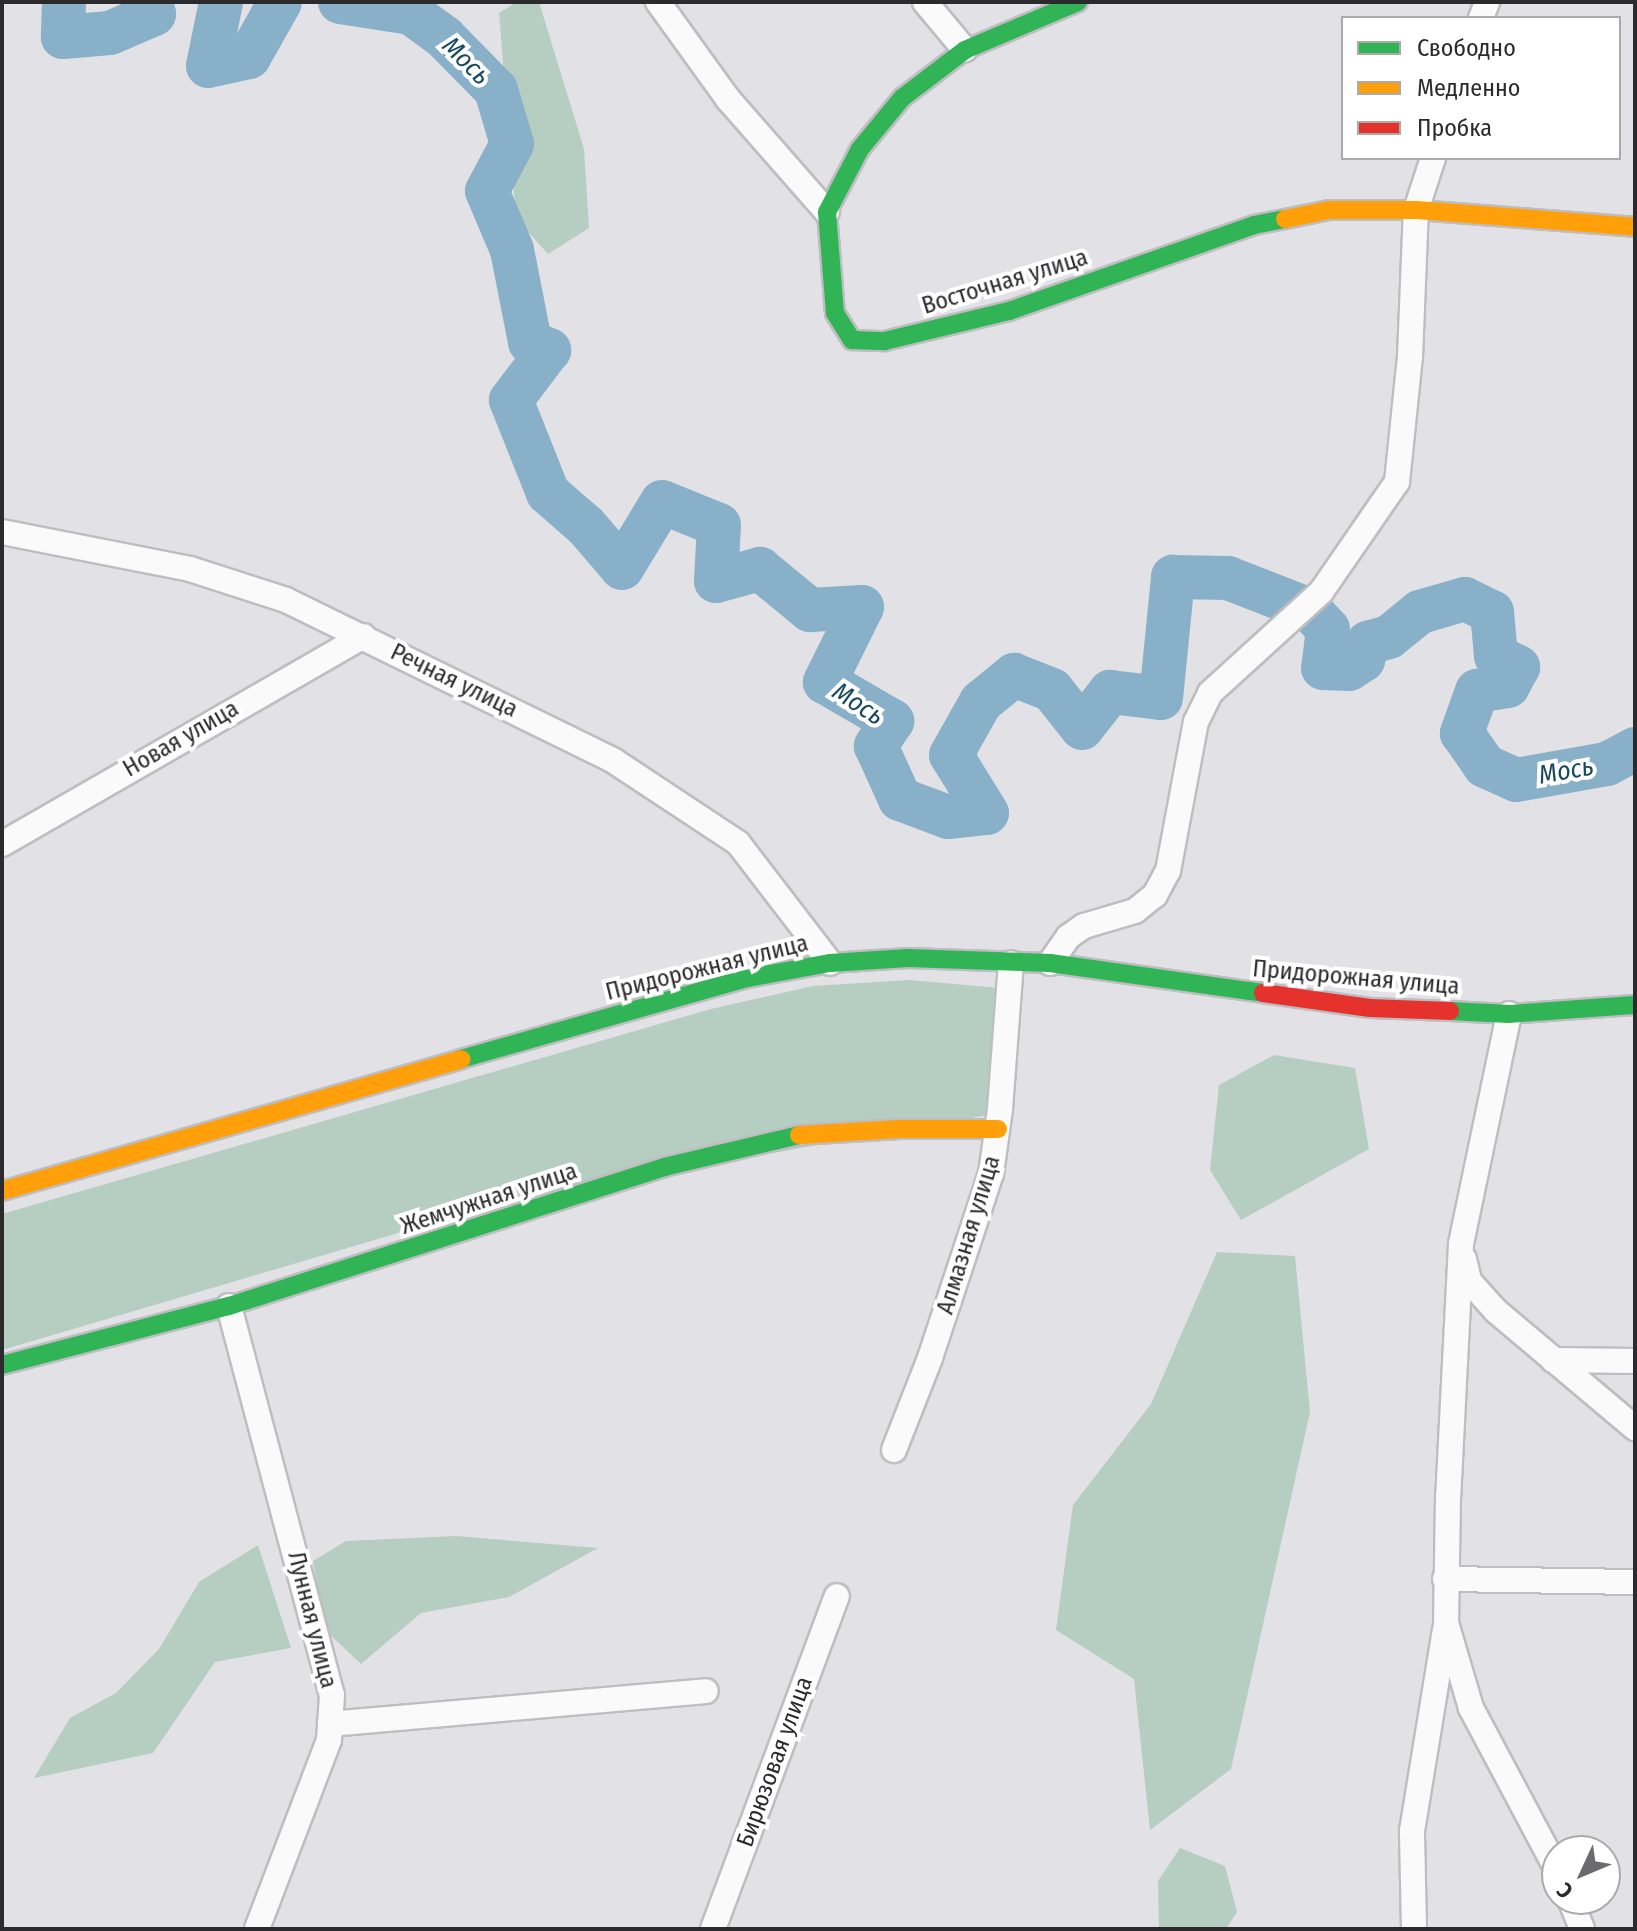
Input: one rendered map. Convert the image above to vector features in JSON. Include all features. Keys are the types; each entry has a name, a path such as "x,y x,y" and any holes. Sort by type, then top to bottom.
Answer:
{"street":[{"path":"658,2 728,99 827,212 860,149 902,98 965,50 1078,2"},
{"path":"925,2 965,50"},
{"path":"1050,963 1068,937 1084,926 1135,911 1155,895 1168,871 1196,722 1210,693 1291,623 1321,592 1397,482 1410,357 1416,210 1432,160"},
{"name":"Восточная улица","path":"827,212 835,313 852,340 885,341 1009,311 1254,225 1329,210 1416,210 1635,227"},
{"name":"Речная улица","path":"2,532 190,569 286,600 614,761 738,843 830,963"},
{"name":"Новая улица","path":"2,844 363,636"},
{"name":"Придорожная улица","path":"2,1191 734,982 830,963 908,958 1050,963 1370,1008 1509,1014 1635,1005"},
{"name":"Алмазная улица","path":"894,1450 974,1232 991,1174 998,1129 1011,963"},
{"path":"1414,1929 1412,1831 1446,1623 1445,1579 1461,1244 1509,1014"},
{"name":"Жемчужная улица","path":"2,1365 229,1306 664,1167 766,1141 800,1135 900,1129 998,1129"},
{"path":"1461,1244 1469,1281 1496,1311 1635,1428"},
{"name":"Лунная улица","path":"229,1306 332,1695 329,1740 257,1929"},
{"path":"1553,1360 1635,1361"},
{"path":"1445,1579 1635,1582"},
{"name":"Бирюзовая улица","path":"713,1929 837,1596"},
{"path":"1446,1623 1471,1708 1541,1840"},
{"path":"330,1724 706,1691"}],"green space":[{"path":"517,2 539,2 584,149 589,228 548,254 516,218 499,13"},
{"path":"909,980 1000,988 988,1115 517,1198 2,1350 2,1214 711,1009 813,986"},
{"path":"1274,1055 1355,1068 1369,1149 1241,1220 1210,1170 1219,1085"},
{"path":"1217,1252 1295,1256 1310,1412 1231,1769 1150,1830 1134,1679 1056,1630 1073,1505 1151,1404"},
{"path":"456,1536 598,1548 509,1597 421,1613 361,1664 325,1630 313,1561 346,1541"},
{"path":"258,1545 291,1648 215,1662 153,1753 34,1778 70,1718 116,1693 159,1649 199,1582"},
{"path":"1180,1848 1225,1866 1237,1912 1226,1929 1159,1929 1158,1881"}],"waterway":[{"name":"Мось","path":"64,2 63,37 110,33 154,14 150,2"},
{"name":"Мось","path":"221,2 208,66 249,57 280,2"},
{"name":"Мось","path":"340,2 411,13 444,37 496,90 512,144 487,191 512,250 530,342 549,350 511,400 548,493 586,526 622,568 662,502 719,525 716,581 760,569 810,610 862,607 825,682 892,721 876,746 900,799 948,817 987,813 951,755 981,702 1014,675 1052,690 1082,728 1110,692 1161,698 1173,577 1228,578 1310,610 1328,629 1323,668 1349,669 1363,660 1368,643 1389,637 1420,612 1465,599 1492,612 1496,656 1518,667 1508,686 1477,691 1462,733 1485,766 1516,780 1607,764 1635,749"}],"traffic: fast":[{"path":"1078,2 965,50 902,98 860,149 827,212 835,313 852,340 885,341 1009,311 1254,225 1285,219"},
{"path":"461,1059 748,978 830,963 908,958 1050,963 1263,993"},
{"path":"1450,1011 1509,1014 1635,1005"},
{"path":"2,1365 229,1306 664,1167 799,1135"}],"traffic: slow":[{"path":"1285,219 1329,210 1416,210 1635,227"},
{"path":"2,1191 461,1059"},
{"path":"799,1135 900,1129 998,1129"}],"traffic: jam":[{"path":"1263,993 1370,1008 1450,1011"}]}
